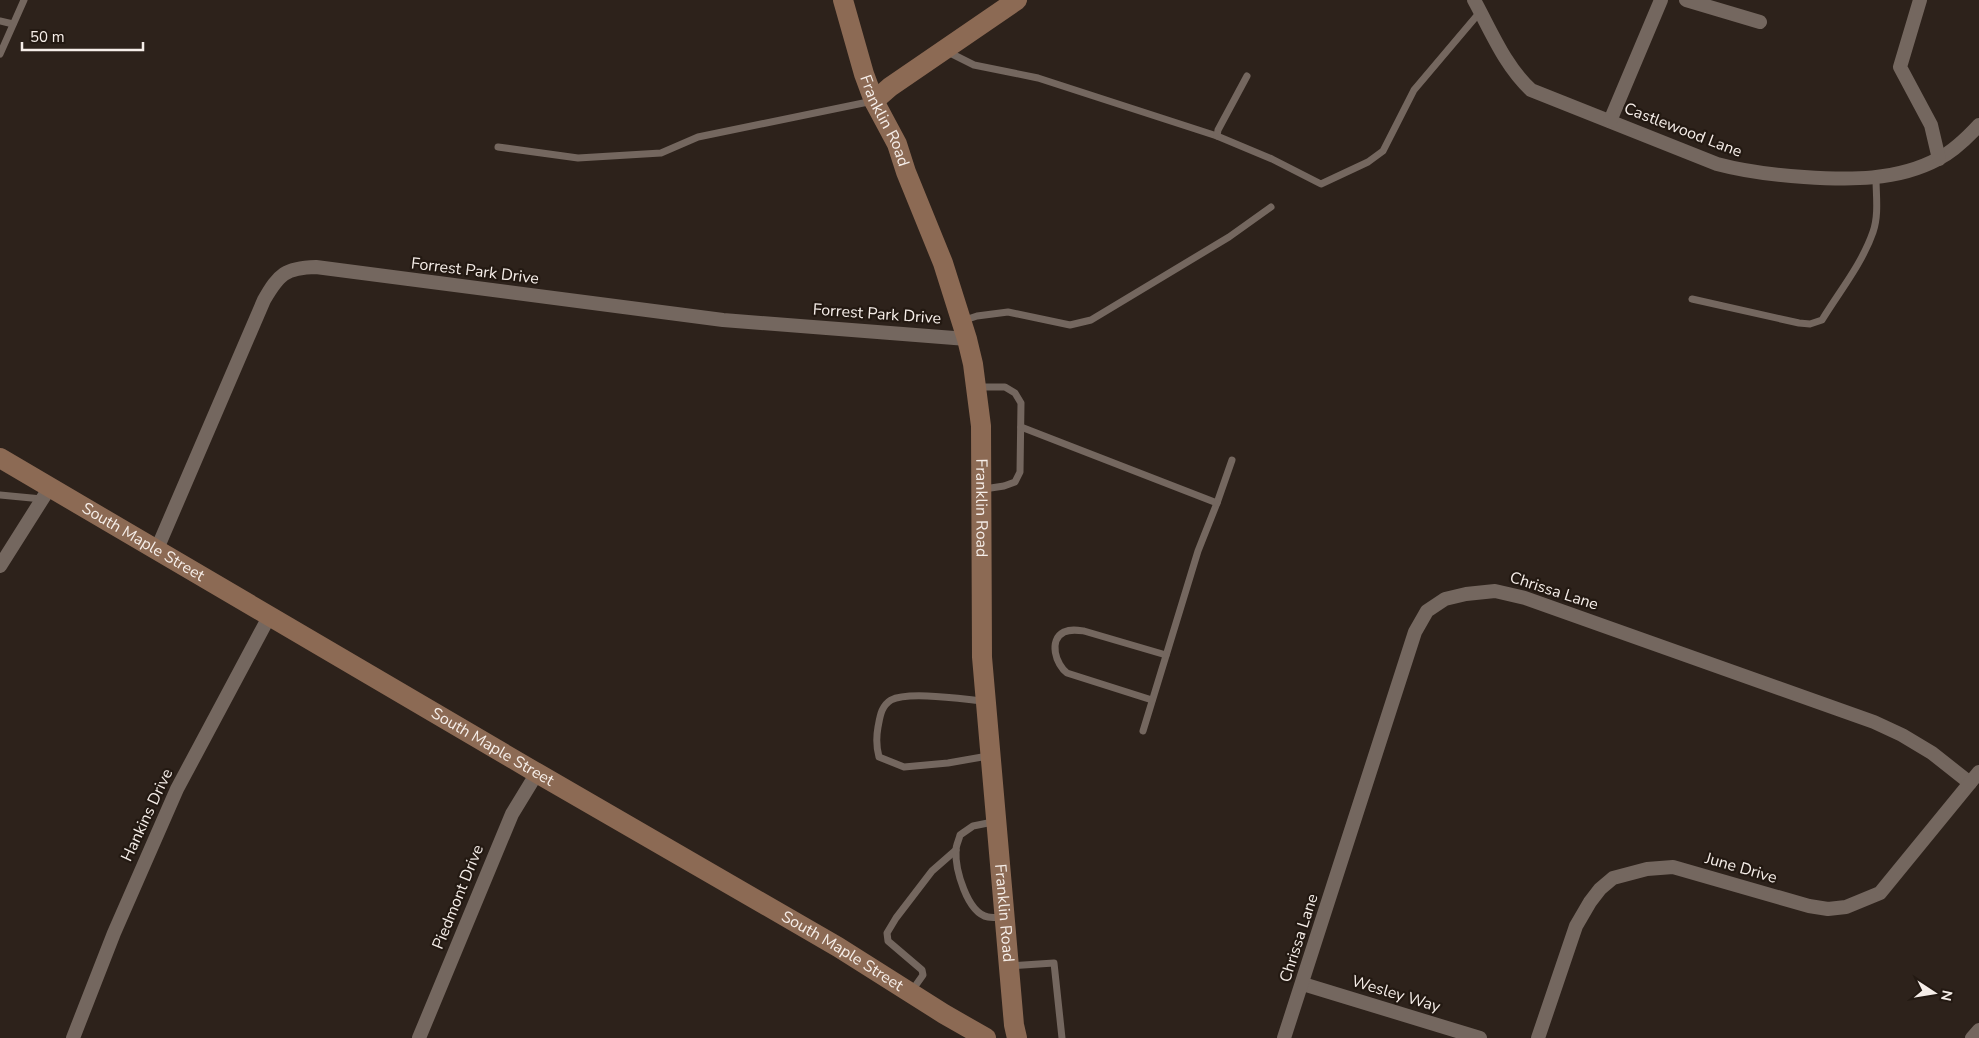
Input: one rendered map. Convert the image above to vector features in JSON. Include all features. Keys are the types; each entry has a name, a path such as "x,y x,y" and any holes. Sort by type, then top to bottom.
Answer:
{"street":[{"name":"Franklin Road","path":"843,0 864,74 874,101 897,144 906,172 944,263 964,330 976,387 981,426 982,656 1004,917 1017,1038"},
{"path":"874,101 890,87 1016,0"},
{"path":"1610,121 1661,0"},
{"path":"1686,0 1760,22"},
{"path":"1920,0 1900,67 1931,124 1939,159"},
{"name":"Castlewood Lane","path":"1477,6 1508,63 1518,78 1531,90 1717,164 1746,172 1835,179 1876,178 1920,167 1939,159 1960,145 1979,125"},
{"name":"Forrest Park Drive","path":"157,549 264,300 283,273 292,269 316,267 723,320 964,330"},
{"name":"South Maple Street","path":"0,458 46,493 157,549 536,773 822,937 986,1038"},
{"path":"0,566 46,493"},
{"name":"Chrissa Lane","path":"1284,1038 1303,984 1415,632 1427,611 1445,599 1466,594 1495,591 1535,602 1874,722 1902,735 1975,778"},
{"name":"Hankins Drive","path":"73,1038 114,933 177,789 270,615"},
{"name":"Piedmont Drive","path":"419,1038 512,814 536,773"},
{"name":"June Drive","path":"1538,1038 1576,926 1600,889 1613,878 1647,868 1673,867 1809,906 1828,909 1846,908 1880,893 1975,778"},
{"name":"Wesley Way","path":"1303,984 1480,1038"},
{"path":"1972,1038 1979,1030"}],"lane":[{"path":"0,54 24,0"},
{"path":"944,50 974,65 1038,78 1217,136 1272,159 1321,184 1368,162 1383,150 1414,90 1477,6"},
{"path":"0,21 13,24"},
{"path":"1217,136 1218,130 1247,76"},
{"path":"498,147 578,158 661,153 698,137 874,101"},
{"path":"1692,299 1799,324 1810,324 1822,320 1862,257 1874,231 1876,178"},
{"path":"964,330 978,316 1008,312 1070,325 1091,320 1229,237 1271,207"},
{"path":"976,387 1005,387 1015,393 1021,403 1020,472 1015,482 1004,486 981,489"},
{"path":"1021,427 1216,503"},
{"path":"1143,731 1198,551 1232,460"},
{"path":"0,495 46,493"},
{"path":"1152,700 1067,673 1061,669 1056,659 1057,643 1063,633 1073,630 1084,631 1166,654"},
{"path":"986,702 938,697 901,697 890,701 881,710 876,744 879,757 904,767 948,763 990,755"},
{"path":"996,821 973,826 960,835 956,850 959,874 968,899 975,911 988,917 1004,917"},
{"path":"910,992 923,975 922,970 888,941 887,933 896,918 932,871 956,850"},
{"path":"1009,966 1054,963 1062,1038"}]}
